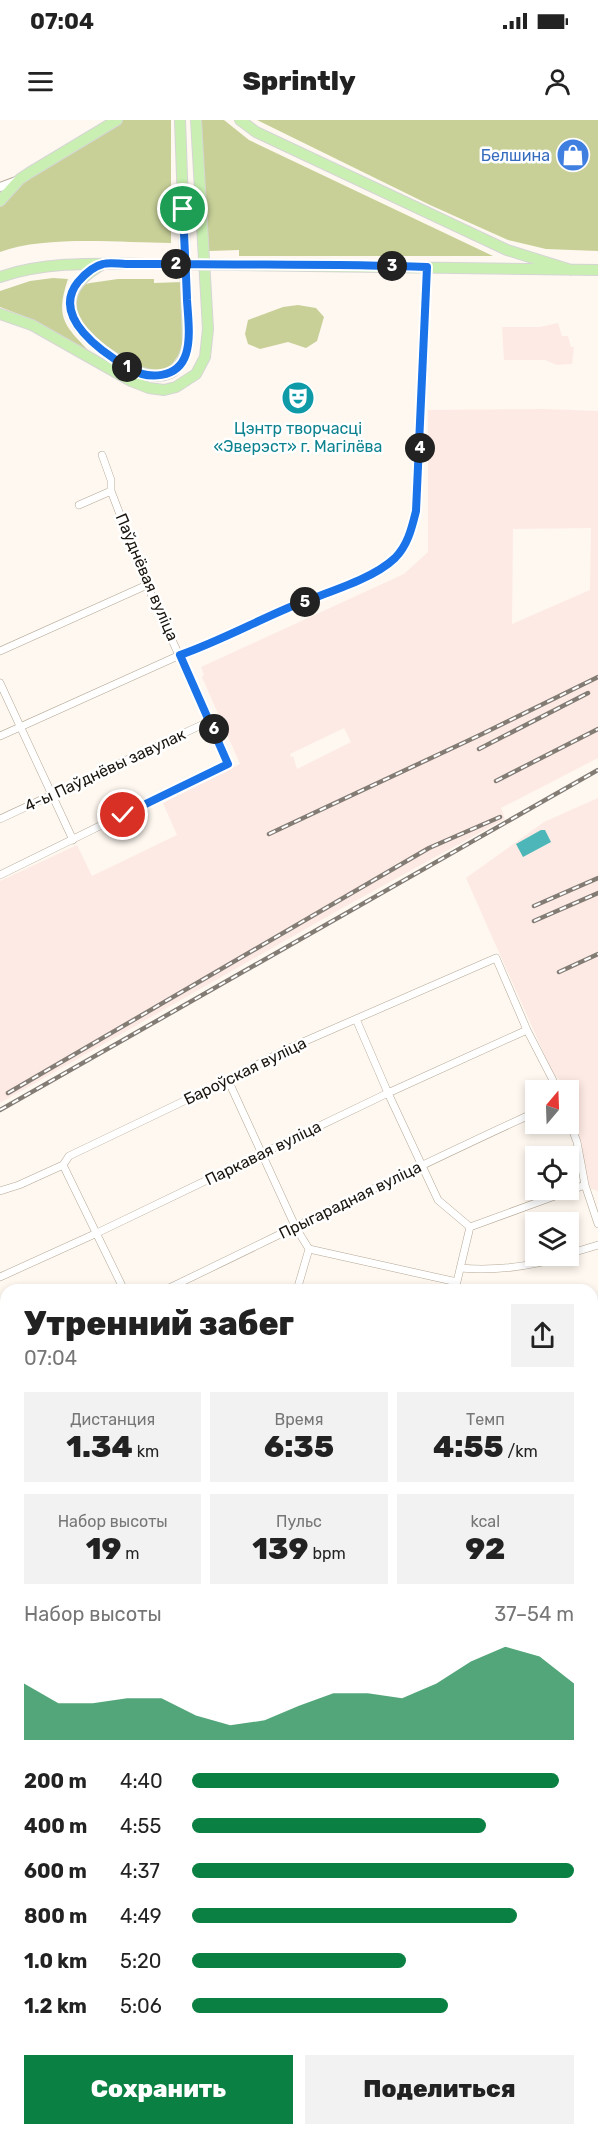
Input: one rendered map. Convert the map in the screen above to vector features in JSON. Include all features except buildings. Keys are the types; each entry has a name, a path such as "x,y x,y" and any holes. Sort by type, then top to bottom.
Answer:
{"main road":[{"path":"0,201 20,179 117,120"},
{"path":"103,264 88,272 76,284 70,305 74,322 94,345 130,369 142,374 158,376 175,369 186,355 188,343 180,120"},
{"path":"0,314 32,325 131,381 149,388 164,390 176,387 196,374 205,357 208,329 196,120"},
{"path":"240,120 266,137 466,233 507,250 572,270"},
{"path":"183,209 202,208"},
{"path":"0,277 30,269 103,264 598,270"}],"street":[{"path":"0,186 20,179"},
{"path":"0,736 180,655 210,645 295,605 361,579 396,557 411,530 416,511 427,267"},
{"name":"Паўднёвая вуліца","path":"73,840 228,764 147,585 111,491 111,480 102,455"},
{"path":"79,505 111,491"},
{"path":"0,651 147,585"},
{"path":"0,683 73,840 0,875"},
{"name":"4-ы Паўднёвы завулак","path":"0,819 210,721"},
{"name":"Бароўская вуліца","path":"0,1191 63,1165 69,1156 228,1080 287,1049 496,958 527,1029"},
{"path":"356,1019 438,1200 470,1227"},
{"path":"527,1029 553,1080"},
{"name":"Паркавая вуліца","path":"0,1277 527,1029"},
{"path":"228,1080 296,1228 309,1249 448,1284"},
{"name":"Прыгарадная вуліца","path":"178,1284 296,1228 422,1164 525,1117"},
{"path":"574,1134 585,1185 598,1224"},
{"path":"63,1165 121,1284"},
{"path":"470,1227 585,1185"},
{"path":"456,1284 470,1227"},
{"path":"579,1251 598,1245"},
{"path":"299,1284 309,1249"},
{"path":"460,1268 501,1269 525,1266"}],"shaded area":[{"path":"558,323 562,336 568,336 571,347 574,347 572,364 557,365 545,360 504,360 502,327 540,327"},
{"path":"428,410 598,411 598,758 501,808 505,819 346,906 0,1103 0,881 77,845 92,876 177,835 163,803 240,764 202,677 204,675 201,667 404,574 428,552","holes":["591,528 590,590 512,624 513,529","344,728 351,742 297,769 293,756 291,757 290,754"]},
{"path":"598,798 598,1191 591,1189 579,1155 579,1146 576,1146 572,1134 579,1134 579,1080 559,1080 553,1074 466,878 544,822"}],"green space":[{"path":"121,120 171,120 171,243 107,241 39,243 0,252 0,207 24,181"},
{"path":"201,120 224,120 249,140 493,256 239,256 239,250 209,251"},
{"path":"257,120 598,120 598,251 546,249 508,240 430,205"},
{"path":"68,279 62,312 68,328 91,353 34,320 0,307 0,291 30,281"},
{"path":"118,279 154,279 154,283 182,282 183,348 171,366 159,371 148,372 129,365 85,332 74,310 78,293 83,285"},
{"path":"298,305 316,308 324,317 317,341 306,348 288,342 260,349 248,344 245,334 248,320 283,307"}],"water":[{"path":"545,830 551,842 523,857 516,844"}],"railway":[{"path":"269,834 598,677"},
{"path":"479,749 588,693"},
{"path":"496,781 598,729"},
{"path":"0,1110 598,770"},
{"path":"8,1093 429,848 500,817"},
{"path":"534,906 598,878"},
{"path":"534,921 598,893"},
{"path":"559,972 598,954"}],"place":[{"name":"Белшина","path":"573,155"},
{"name":"Цэнтр творчасці «Эверэст» г. Магілёва","path":"298,398"}],"route":[{"path":"123,815 228,764 180,655 210,645 295,605 369,575 396,557 411,530 416,511 427,267 299,265 235,265 155,264 103,264 88,272 76,284 72,292 70,305 74,322 94,345 130,369 150,376 158,376 175,369 186,355 188,329 186,269 183,209"}]}
